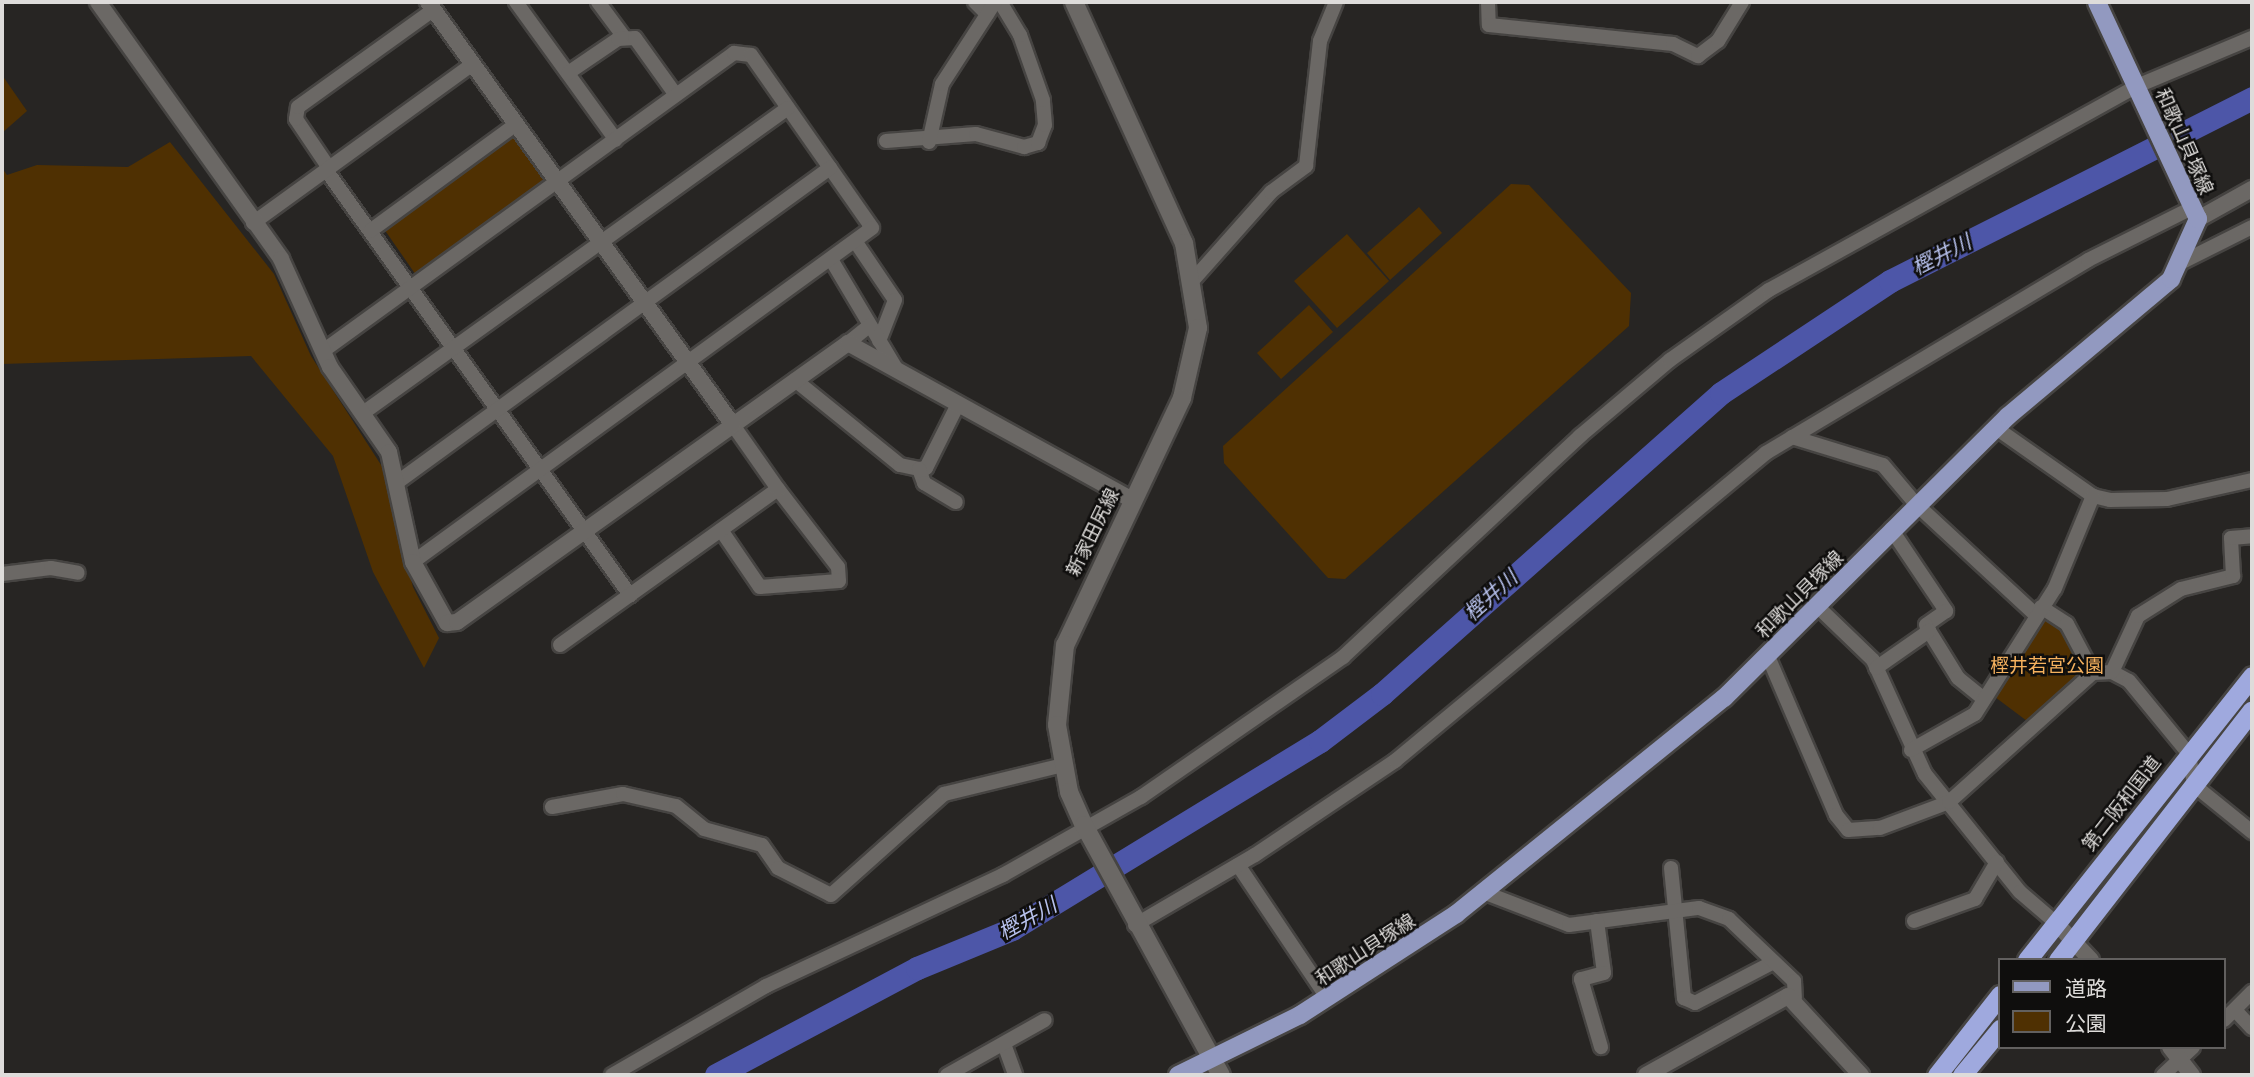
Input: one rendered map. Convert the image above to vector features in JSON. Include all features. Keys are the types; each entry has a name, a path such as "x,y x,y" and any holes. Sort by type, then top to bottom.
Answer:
{"highway":[{"name":"第二阪和国道","path":"2029,958 2252,676"},
{"path":"2060,958 2252,710"},
{"path":"1937,1075 1998,998"},
{"path":"1962,1075 1998,1032"}],"main road":[{"name":"新家田尻線","path":"1074,2 1156,172 1194,280 1198,328 1190,378 1131,499 1065,645 1056,702 1063,765 1085,827 1134,923 1216,1069"},
{"name":"和歌山貝塚線","path":"1178,1075 1216,1069 1328,999 1483,892 1724,698 1818,607 1916,504 1996,428 2128,321 2182,262 2195,213 2097,2"}],"street":[{"path":"516,2 616,140"},
{"path":"598,2 624,37"},
{"path":"886,141 929,142 976,134 1024,148 1042,136 1035,72 994,6 975,2"},
{"path":"1194,280 1271,192 1306,166 1320,41 1336,2"},
{"path":"1488,2 1489,25 1673,44 1698,56 1718,41 1742,2"},
{"path":"102,4 293,281 323,351 363,413 399,481 413,562 441,618 451,624 585,531 870,325"},
{"path":"630,595 370,231 296,119 298,107 430,4 778,489 838,567 839,581 760,587 721,530"},
{"path":"929,142 942,84 994,6"},
{"path":"568,73 624,37 635,38 676,96"},
{"path":"612,1075 766,986 1003,875 1185,768 1343,657 1580,436 1681,352 1769,290 2139,90 2252,38"},
{"path":"323,351 734,53 751,55 873,228 832,261 413,562"},
{"path":"253,223 473,64"},
{"path":"363,413 788,108"},
{"path":"370,231 516,124"},
{"path":"399,481 496,408 645,304 831,168"},
{"path":"1134,923 1238,865 1441,726 1718,490 1792,437 2088,260 2252,189"},
{"path":"2182,262 2252,227"},
{"path":"855,241 895,300 879,341"},
{"path":"832,261 899,374"},
{"path":"848,343 957,406 1131,499"},
{"path":"796,380 900,466 926,468 957,406"},
{"path":"1996,428 2093,496 2167,499 2252,480"},
{"path":"1792,437 1883,465 1916,504 2039,611 2067,624 2093,673"},
{"path":"919,469 924,484 956,502"},
{"path":"559,645 778,489"},
{"path":"1911,750 1959,728 1984,699 2039,611 2093,496"},
{"path":"1891,529 1946,611 1926,625 1929,631 1958,678 1984,699"},
{"path":"2112,672 2138,616 2181,589 2233,576 2231,538 2252,536"},
{"path":"2,574 51,568 78,573"},
{"path":"1818,607 1876,668 1911,750 1950,802 1997,862 2089,958"},
{"path":"1876,668 1929,631"},
{"path":"1768,654 1842,826 1880,828 1950,802 2093,673 2112,672 2129,681 2189,754 2194,785 2252,832"},
{"path":"552,807 622,794 665,803 704,829 762,845 778,868 831,895 944,794 1063,765"},
{"path":"1914,921 1975,900 1997,862"},
{"path":"1238,865 1328,999"},
{"path":"1671,868 1684,998 1695,1003 1772,964"},
{"path":"1483,892 1569,925 1699,908 1729,919 1772,964 1794,981 1795,998 1861,1075"},
{"path":"1597,921 1604,973 1581,979 1601,1047"},
{"path":"2252,992 2230,1015 2252,1028"},
{"path":"1646,1075 1778,1000 1795,998"},
{"path":"947,1075 973,1069 1004,1044 1045,1020"},
{"path":"1004,1044 1015,1075"},
{"path":"2163,1075 2174,1053 2192,1075"}],"green space":[{"path":"2,75 27,111 2,133"},
{"path":"514,130 551,182 418,278 384,229"},
{"path":"170,142 274,274 311,356 383,468 413,587 439,638 424,668 373,572 333,456 251,356 2,364 2,168 7,175 37,165 128,167"},
{"path":"1511,184 1529,185 1631,293 1629,326 1345,579 1328,578 1224,463 1223,446"},
{"path":"1419,207 1442,233 1390,280 1367,253"},
{"path":"1347,234 1389,281 1337,328 1294,281"},
{"path":"1309,305 1333,332 1281,379 1257,353"},
{"name":"樫井若宮公園","path":"2043,613 2066,628 2086,673 2027,721 1991,694"}],"waterway":[{"name":"樫井川","path":"716,1075 917,968 1012,929 1320,741 1382,694 1721,393 1890,281 2252,98"}]}
